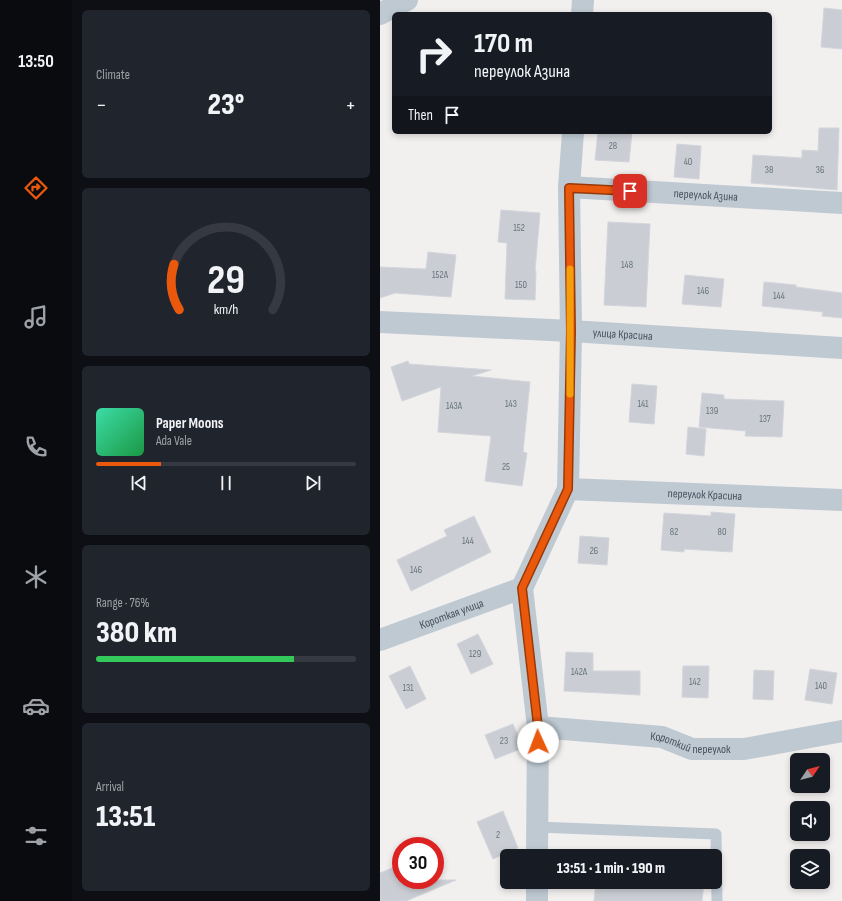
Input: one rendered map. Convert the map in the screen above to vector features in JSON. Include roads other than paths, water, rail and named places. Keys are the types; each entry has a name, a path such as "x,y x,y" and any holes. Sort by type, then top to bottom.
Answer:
{"street":[{"path":"380,14 407,0"},
{"path":"582,12 583,0"},
{"path":"537,849 538,727 522,588 568,489 571,331 569,188 573,134"},
{"name":"переулок Азина","path":"569,188 842,203"},
{"name":"улица Красина","path":"380,322 571,331 842,348"},
{"name":"переулок Красина","path":"568,489 842,500"},
{"name":"Короткая улица","path":"380,640 522,588"},
{"name":"Короткий переулок","path":"538,727 662,737 692,749 744,748 842,731"},
{"path":"537,889 537,901"}],"lane":[{"path":"537,826 716,834 717,901"}]}
